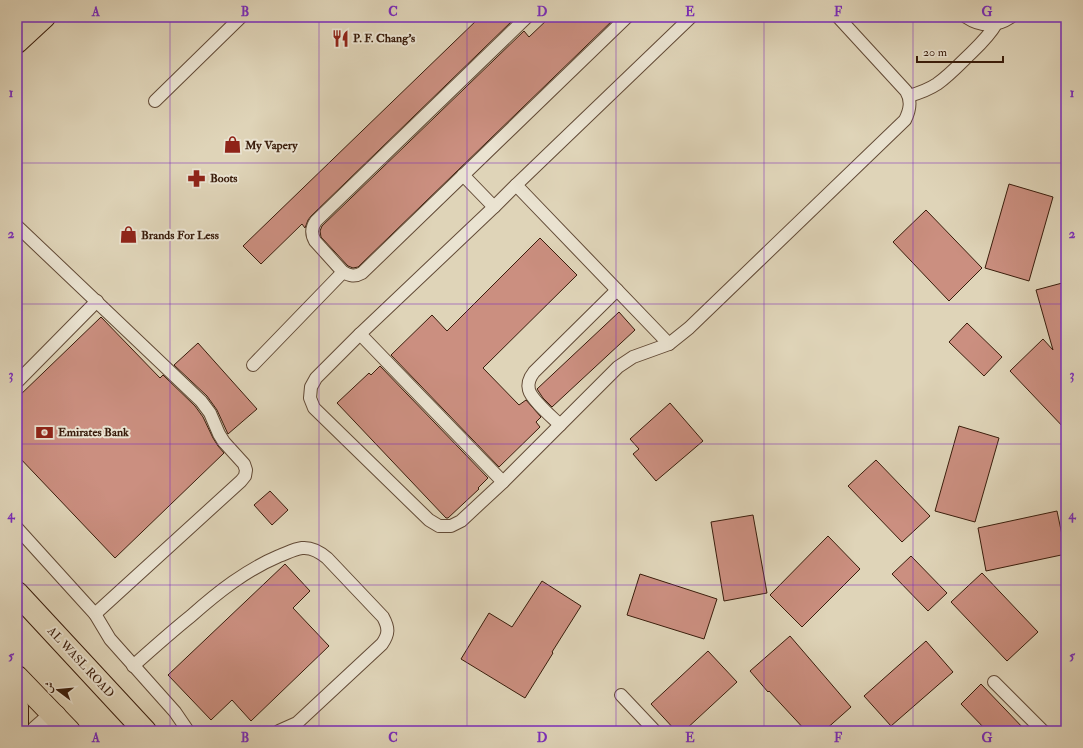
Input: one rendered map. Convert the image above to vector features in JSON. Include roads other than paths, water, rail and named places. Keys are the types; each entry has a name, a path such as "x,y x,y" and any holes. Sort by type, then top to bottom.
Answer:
{"main road":[{"path":"17,42 44,17"},
{"name":"AL WASL ROAD","path":"17,593 145,731"},
{"path":"17,677 62,723"},
{"path":"17,707 17,725"}],"street":[{"path":"38,731 62,723"}],"lane":[{"path":"155,101 241,17"},
{"path":"526,17 316,221 313,226 312,236 343,272 349,276 362,274 627,17"},
{"path":"691,17 360,334 316,378 311,387 310,398 314,408 430,520 439,526 451,526 461,521 503,482 618,367 633,357 669,344 690,328 905,120 909,113 910,104 909,96 906,91 838,17"},
{"path":"966,17 975,22 986,25 1006,21 1011,17"},
{"path":"909,96 923,92 950,74 991,33 996,24"},
{"path":"463,175 494,207"},
{"path":"516,184 669,344"},
{"path":"17,226 201,401 210,413 224,442 244,464 246,470 242,481 95,614"},
{"path":"253,365 343,272"},
{"path":"560,425 532,396 528,384 530,378 534,372 617,290"},
{"path":"17,382 97,301"},
{"path":"360,334 503,482"},
{"path":"17,528 95,614 110,640 175,712 188,731"},
{"path":"133,666 216,594 241,576 267,561 295,550 304,548 312,549 327,558 383,617 387,624 388,631 382,644 297,723 279,731"},
{"path":"994,682 1043,731"},
{"path":"621,695 655,731"}],"place":[{"name":"P. F. Chang’s","path":"340,38"},
{"name":"My Vapery","path":"232,145"},
{"name":"Boots","path":"197,178"},
{"name":"Brands For Less","path":"128,235"},
{"name":"Emirates Bank","path":"45,432"}]}
